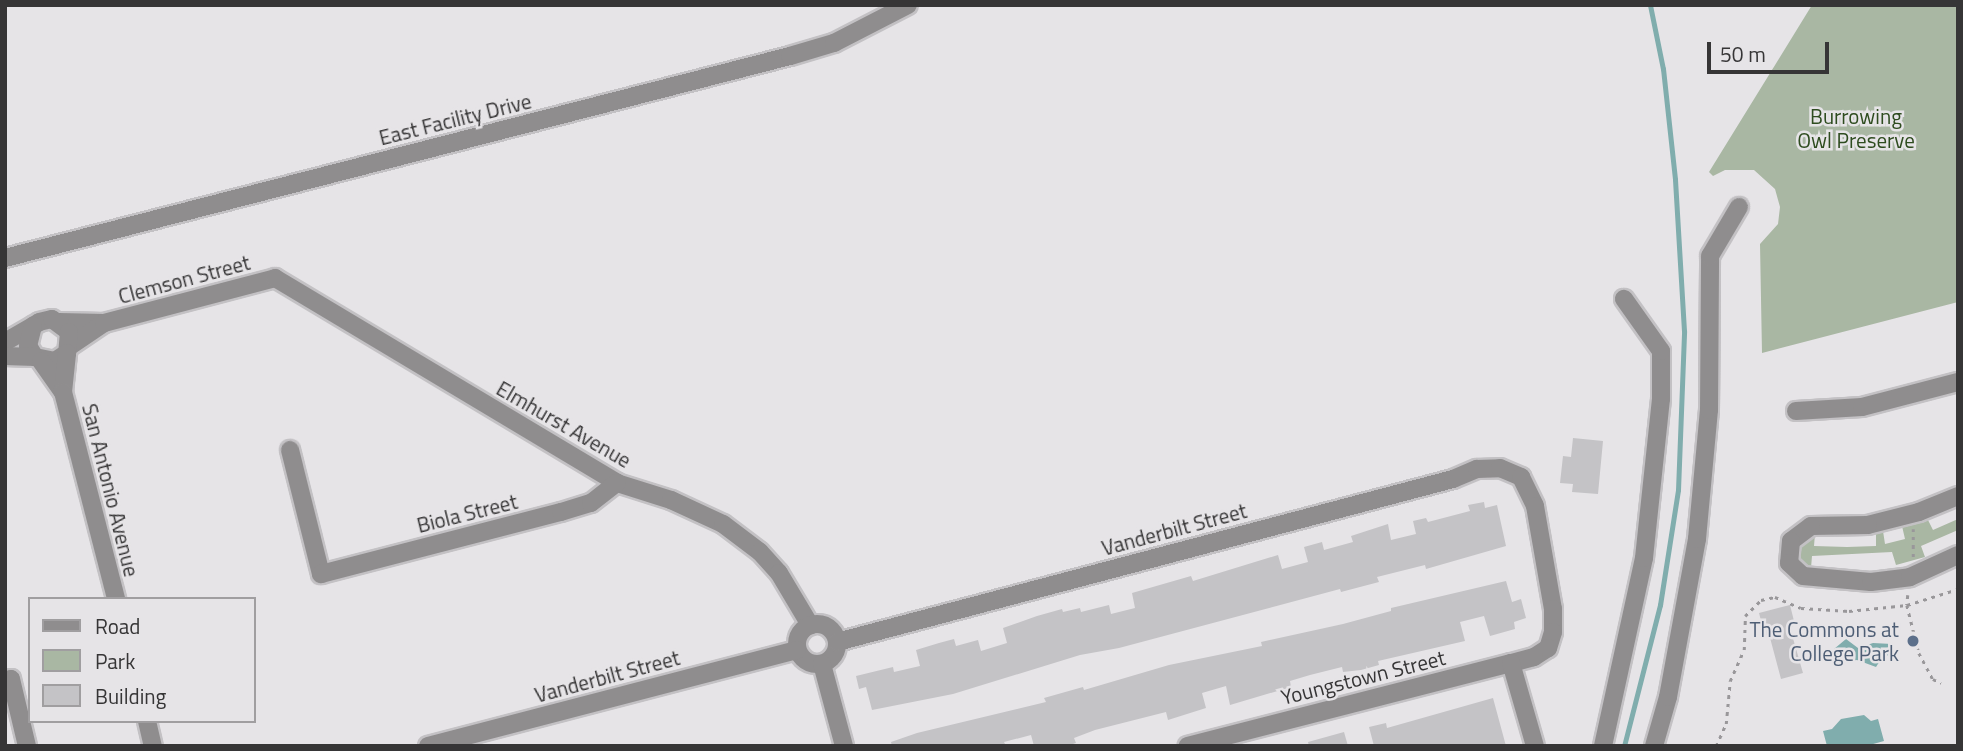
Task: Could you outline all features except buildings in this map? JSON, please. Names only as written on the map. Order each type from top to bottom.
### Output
[{"type":"street","name":"East Facility Drive","points":[[5,258],[790,56],[834,43],[908,5]]},
{"type":"street","points":[[1654,746],[1668,697],[1698,527],[1709,410],[1710,256],[1739,207]]},
{"type":"street","name":"Clemson Street","points":[[59,322],[104,323],[275,278]]},
{"type":"street","name":"Elmhurst Avenue","points":[[275,278],[617,483],[701,512],[744,537],[779,573],[810,625]]},
{"type":"street","points":[[1603,746],[1644,558],[1661,399],[1661,351],[1624,299]]},
{"type":"street","points":[[5,342],[46,320],[59,322],[69,332],[68,350],[55,361],[5,356]]},
{"type":"street","name":"Clemson Street","points":[[68,350],[104,323]]},
{"type":"street","points":[[33,326],[28,346],[38,359]]},
{"type":"street","name":"San Antonio Avenue","points":[[68,350],[63,392],[115,597]]},
{"type":"street","name":"San Antonio Avenue","points":[[38,359],[63,392]]},
{"type":"street","points":[[1796,411],[1862,407],[1958,382]]},
{"type":"street","name":"Biola Street","points":[[290,450],[321,574],[591,503],[617,483]]},
{"type":"street","name":"Vanderbilt Street","points":[[837,642],[1453,480],[1477,469],[1500,468],[1521,477],[1535,506],[1553,609],[1553,632],[1548,648]]},
{"type":"street","points":[[1958,496],[1919,512],[1868,525],[1811,526],[1791,541],[1790,563],[1803,576],[1871,582],[1910,577],[1958,555]]},
{"type":"street","points":[[810,625],[829,628],[837,642],[835,654],[822,664],[808,663],[797,650],[798,636],[810,625]]},
{"type":"street","name":"Youngstown Street","points":[[1187,746],[1534,657],[1548,648]]},
{"type":"street","name":"Vanderbilt Street","points":[[428,746],[797,650]]},
{"type":"street","points":[[1511,663],[1535,746]]},
{"type":"street","points":[[822,664],[844,746]]},
{"type":"street","points":[[8,680],[27,746]]},
{"type":"street","points":[[147,723],[153,746]]},
{"type":"path","points":[[1912,523],[1915,536],[1912,561]]},
{"type":"path","points":[[1716,746],[1726,724],[1730,681],[1744,650],[1743,626],[1751,606],[1761,600],[1775,597],[1810,610],[1849,611],[1907,606],[1958,589]]},
{"type":"path","points":[[1907,606],[1919,653],[1933,679],[1941,683]]},
{"type":"green space","name":"Burrowing Owl Preserve","points":[[1812,5],[1958,5],[1958,302],[1762,353],[1760,244],[1778,224],[1780,207],[1775,189],[1754,170],[1725,170],[1713,176],[1709,172]]},
{"type":"green space","points":[[1927,518],[1933,530],[1958,519],[1958,530],[1921,546],[1925,557],[1896,565],[1892,552],[1812,556],[1811,568],[1799,563],[1796,551],[1804,535],[1815,534],[1814,546],[1876,546],[1876,531],[1883,531],[1885,544],[1905,539],[1902,526]]},
{"type":"water","points":[[1846,639],[1858,648],[1873,643],[1892,644],[1891,655],[1883,656],[1876,667],[1857,660],[1841,662],[1836,658],[1834,649]]},
{"type":"water","points":[[1864,715],[1871,721],[1878,719],[1884,741],[1866,746],[1827,746],[1823,731],[1832,729],[1841,719]]},
{"type":"waterway","points":[[1624,746],[1660,605],[1678,490],[1684,331],[1675,179],[1663,69],[1650,5]]},
{"type":"place","name":"The Commons at College Park","points":[[1913,641]]}]
